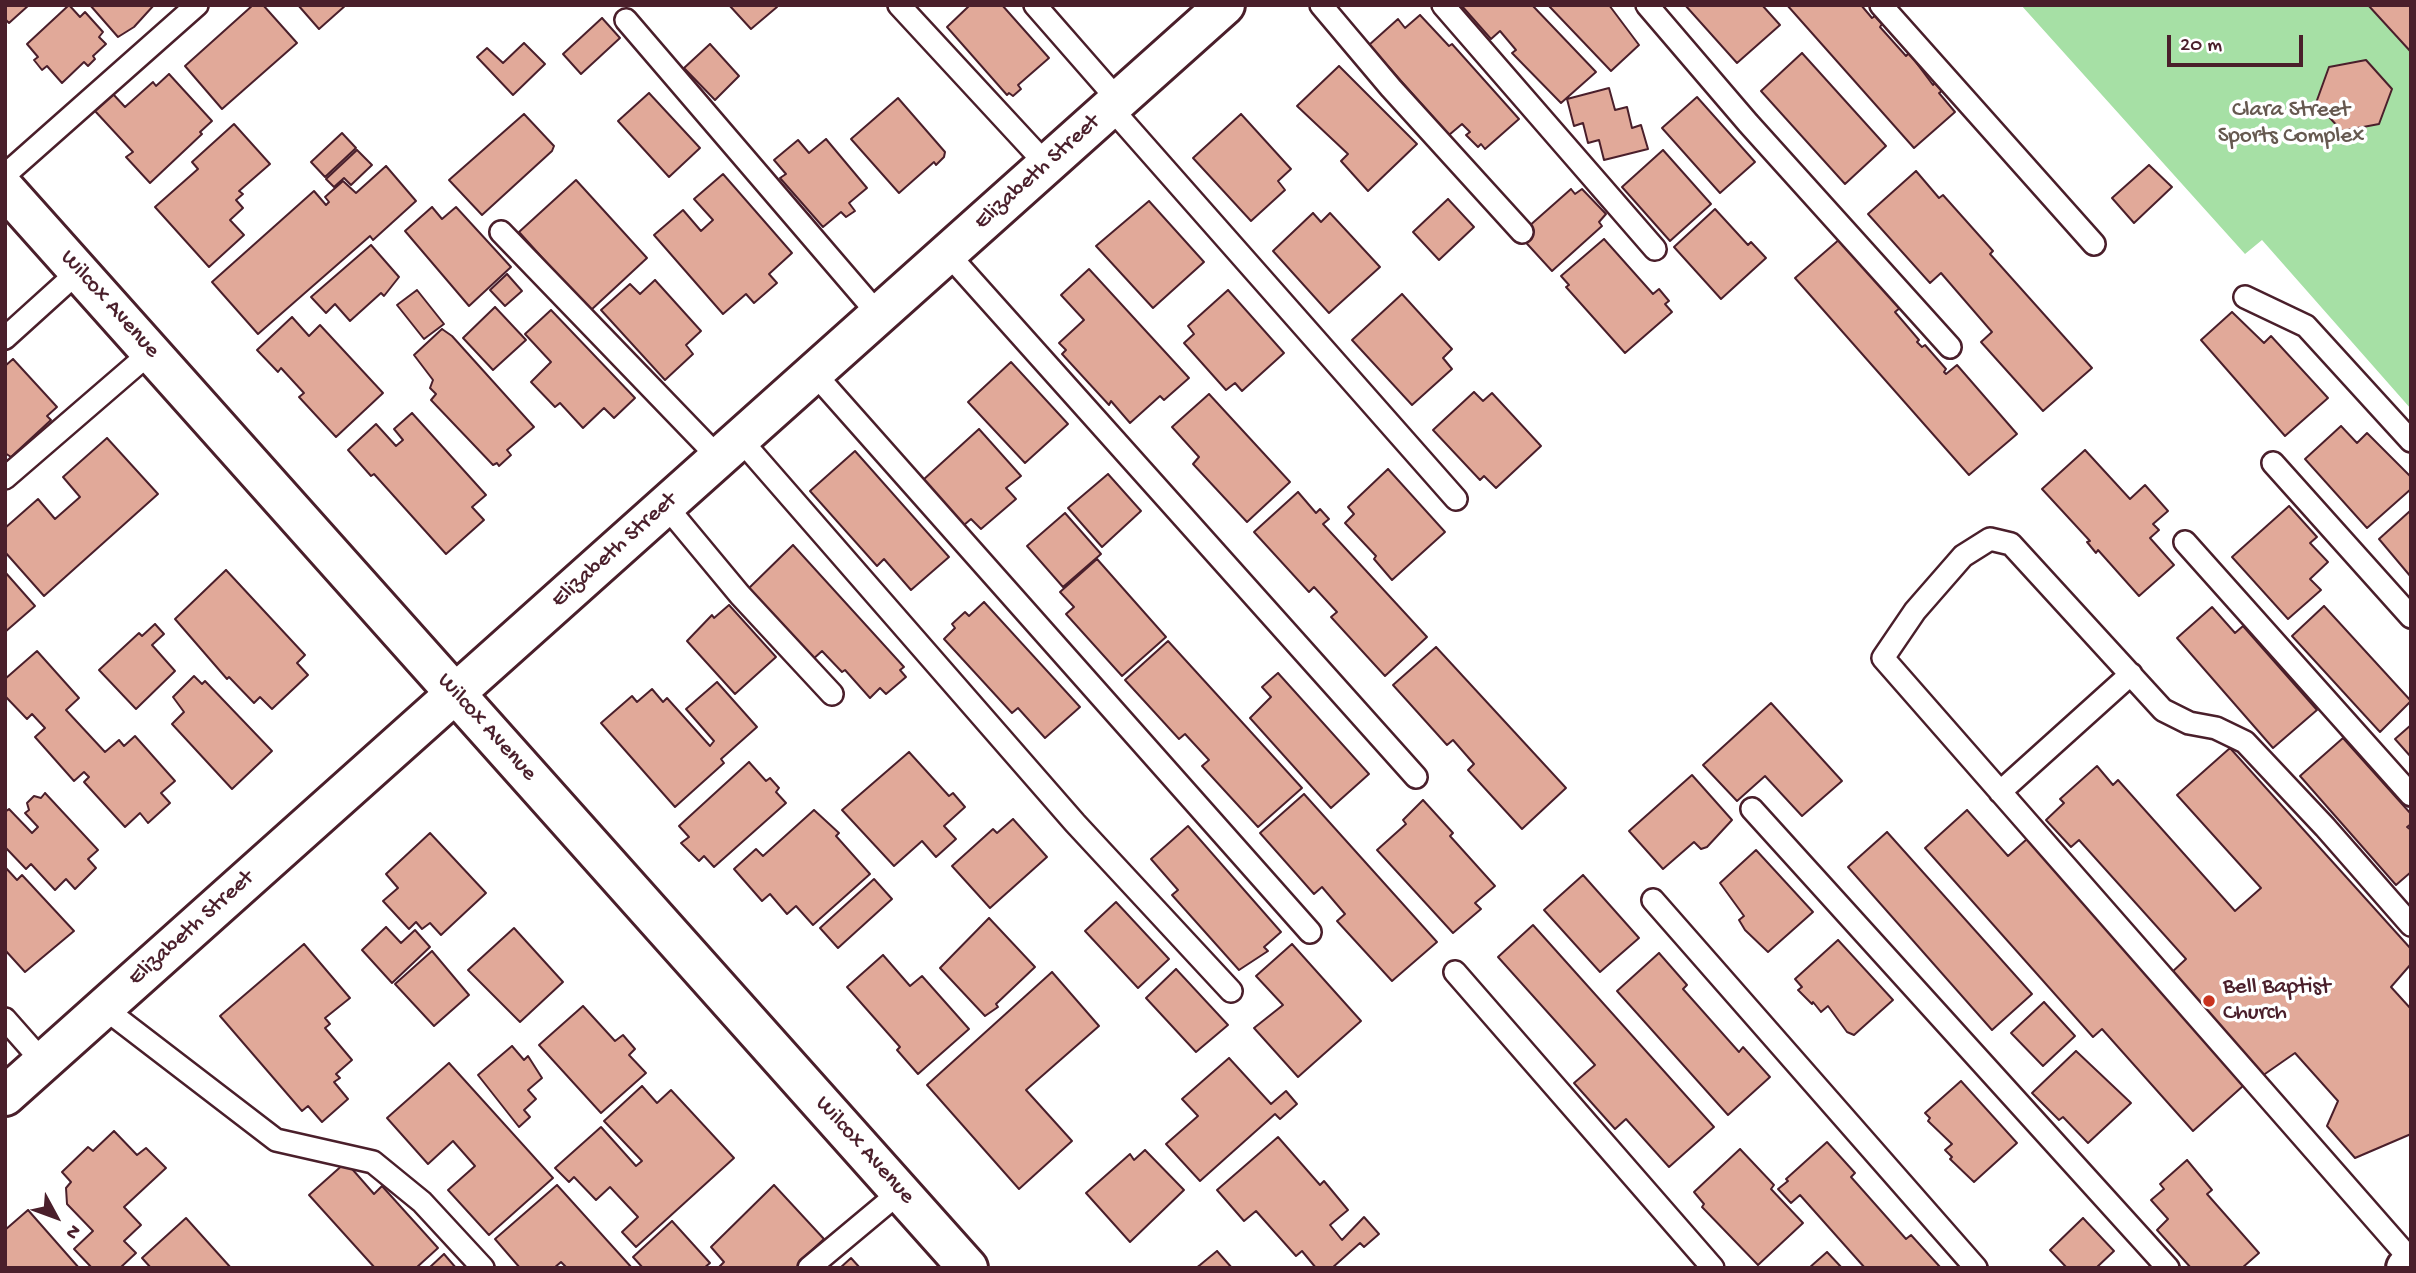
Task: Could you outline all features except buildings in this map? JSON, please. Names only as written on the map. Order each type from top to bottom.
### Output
[{"type":"street","name":"Elizabeth Street","points":[[5,1096],[1225,5]]},
{"type":"street","name":"Wilcox Avenue","points":[[5,188],[968,1268]]},
{"type":"street","points":[[2406,1268],[2411,1261]]},
{"type":"lane","points":[[5,175],[197,5]]},
{"type":"lane","points":[[899,5],[1047,165]]},
{"type":"lane","points":[[1035,5],[1115,104],[1456,499]]},
{"type":"lane","points":[[1321,5],[1391,88],[1522,232]]},
{"type":"lane","points":[[1443,5],[1655,249]]},
{"type":"lane","points":[[1647,5],[1748,123],[1950,347]]},
{"type":"lane","points":[[1881,5],[2094,244]]},
{"type":"lane","points":[[626,20],[878,315]]},
{"type":"lane","points":[[501,232],[729,449],[1231,991]]},
{"type":"lane","points":[[948,254],[1416,777]]},
{"type":"lane","points":[[5,338],[79,271]]},
{"type":"lane","points":[[2245,297],[2306,326],[2411,441]]},
{"type":"lane","points":[[5,478],[151,352]]},
{"type":"lane","points":[[814,373],[1310,932]]},
{"type":"lane","points":[[2273,463],[2411,617]]},
{"type":"lane","points":[[666,506],[740,595],[832,694]]},
{"type":"lane","points":[[2411,925],[2325,827],[2245,743],[2216,728],[2189,723],[2163,710],[2011,544],[1990,539],[1963,556],[1915,611],[1883,658],[2411,1261]]},
{"type":"lane","points":[[2185,542],[2411,795]]},
{"type":"lane","points":[[2000,792],[2131,674]]},
{"type":"lane","points":[[1752,809],[2168,1268]]},
{"type":"lane","points":[[1653,900],[1976,1268]]},
{"type":"lane","points":[[1455,972],[1713,1268]]},
{"type":"lane","points":[[104,1008],[276,1140],[373,1162],[422,1202],[483,1268]]},
{"type":"lane","points":[[5,1019],[43,1062]]},
{"type":"lane","points":[[809,1268],[900,1192]]},
{"type":"green space","name":"Clara Street Sports Complex","points":[[2021,5],[2411,5],[2411,409],[2262,240],[2245,254]]},
{"type":"place","name":"Bell Baptist Church","points":[[2209,1001]]}]
